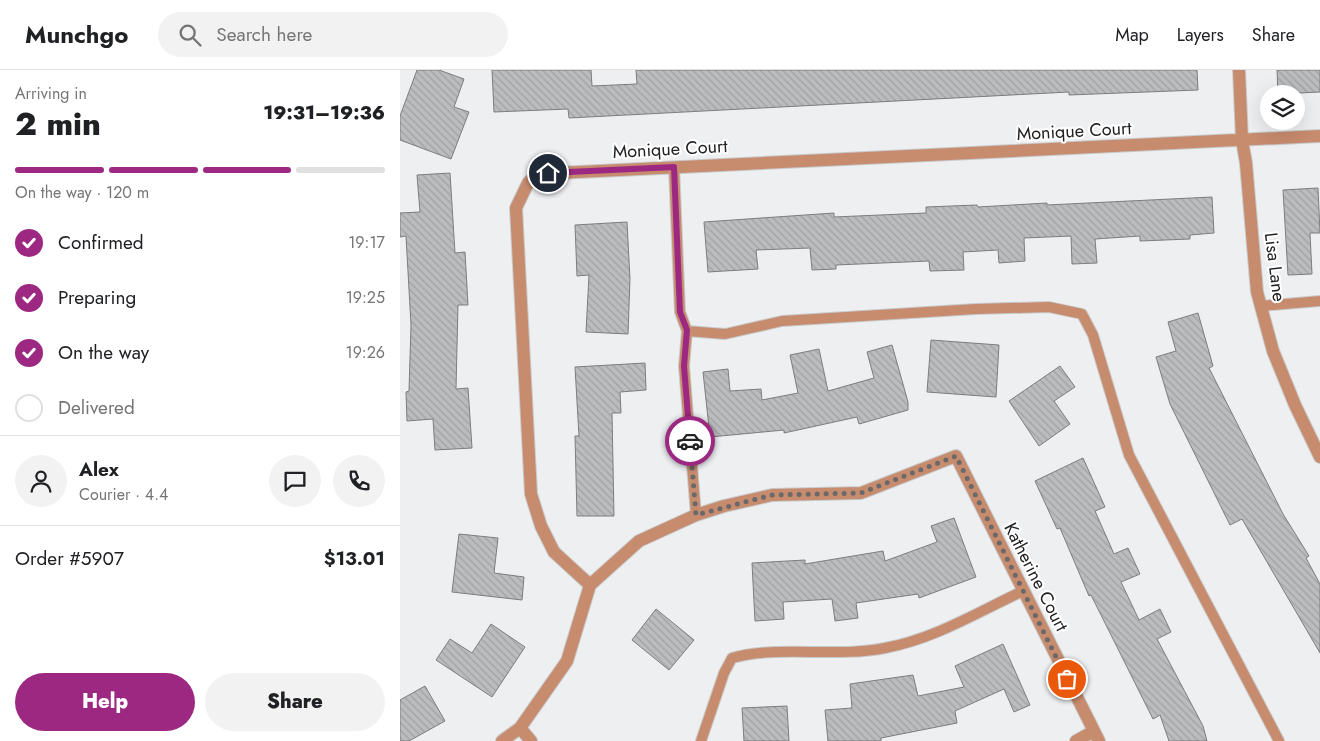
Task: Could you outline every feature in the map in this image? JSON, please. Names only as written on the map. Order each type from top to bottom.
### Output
[{"type":"street","name":"Lisa Lane","points":[[1240,70],[1242,140],[1246,163],[1258,292],[1273,351],[1295,405],[1320,457]]},
{"type":"street","name":"Monique Court","points":[[590,585],[554,552],[542,526],[531,494],[516,208],[528,183],[537,174],[1320,136]]},
{"type":"street","name":"Katherine Court","points":[[696,515],[772,495],[861,493],[956,456],[1097,736]]},
{"type":"street","points":[[502,741],[520,728],[567,661],[590,585],[639,541],[696,515]]},
{"type":"street","points":[[520,728],[531,741]]},
{"type":"street","points":[[1076,741],[1097,736]]},
{"type":"lane","points":[[674,167],[680,312],[687,330],[684,366],[696,515]]},
{"type":"lane","points":[[1261,306],[1320,301]]},
{"type":"lane","points":[[687,330],[725,334],[782,321],[976,309],[1049,307],[1082,314],[1093,335],[1129,455],[1279,741]]},
{"type":"lane","points":[[701,741],[724,673],[732,658],[748,654],[843,653],[885,648],[931,635],[1023,591]]},
{"type":"building","points":[[417,70],[439,70],[464,79],[454,107],[469,112],[451,159],[400,140],[400,116]]},
{"type":"building","points":[[492,70],[591,70],[592,86],[637,84],[636,70],[1197,70],[1198,90],[1069,95],[1069,92],[569,118],[568,109],[494,112]]},
{"type":"building","points":[[1277,70],[1320,70],[1320,92],[1305,93],[1305,85],[1278,85]]},
{"type":"building","points":[[450,173],[455,253],[465,252],[468,305],[458,305],[456,389],[468,388],[472,448],[435,450],[433,419],[407,421],[406,392],[409,391],[411,325],[406,236],[400,237],[400,213],[420,212],[417,175]]},
{"type":"building","points":[[1318,188],[1320,233],[1310,233],[1312,274],[1288,275],[1283,190]]},
{"type":"building","points":[[1212,197],[1214,233],[1190,235],[1190,239],[1140,241],[1140,236],[1095,239],[1097,263],[1072,264],[1071,236],[1024,238],[1025,261],[999,263],[998,250],[963,252],[964,270],[930,271],[929,261],[836,265],[836,269],[812,270],[810,248],[756,250],[758,269],[708,272],[704,222],[834,213],[834,217],[926,213],[926,207],[977,205],[978,207],[1047,203],[1047,205]]},
{"type":"building","points":[[627,222],[630,279],[628,334],[586,332],[589,275],[577,276],[575,225]]},
{"type":"building","points":[[1198,313],[1213,366],[1209,368],[1283,514],[1309,556],[1306,558],[1320,584],[1320,653],[1242,519],[1230,525],[1170,404],[1156,357],[1176,351],[1168,322]]},
{"type":"building","points":[[931,340],[999,345],[996,397],[927,392]]},
{"type":"building","points":[[892,345],[908,402],[908,410],[859,424],[857,417],[784,433],[784,430],[710,437],[703,372],[728,369],[730,391],[761,389],[762,400],[798,393],[790,355],[819,349],[828,391],[874,378],[867,352]]},
{"type":"building","points":[[645,363],[646,390],[620,392],[621,413],[612,413],[614,516],[577,516],[575,436],[579,436],[575,367]]},
{"type":"building","points":[[1060,366],[1075,387],[1054,401],[1070,424],[1039,446],[1009,401]]},
{"type":"building","points":[[1083,458],[1105,507],[1095,511],[1114,554],[1128,548],[1140,574],[1121,582],[1139,620],[1160,609],[1171,632],[1157,639],[1203,726],[1207,741],[1169,741],[1160,715],[1153,719],[1091,595],[1089,596],[1060,528],[1057,529],[1035,481]]},
{"type":"building","points":[[954,518],[976,577],[919,598],[918,594],[856,603],[858,618],[835,621],[832,599],[783,602],[784,619],[755,621],[752,563],[805,560],[805,564],[883,551],[885,561],[937,542],[931,526]]},
{"type":"building","points":[[459,534],[498,538],[494,573],[524,577],[522,600],[452,592]]},
{"type":"building","points":[[656,609],[694,640],[669,670],[632,640]]},
{"type":"building","points":[[491,624],[525,647],[492,697],[436,660],[450,639],[472,653]]},
{"type":"building","points":[[1003,644],[1030,705],[1014,712],[1004,689],[955,711],[957,723],[881,738],[881,741],[828,741],[825,710],[852,708],[850,684],[913,675],[918,696],[964,687],[955,666]]},
{"type":"building","points":[[425,686],[445,721],[409,741],[400,741],[400,700]]},
{"type":"building","points":[[787,706],[789,741],[744,741],[742,708]]},
{"type":"way so far","points":[[690,441],[696,515],[724,506],[772,495],[861,493],[956,456],[1067,679]]},
{"type":"route","points":[[548,173],[674,167],[680,312],[687,330],[684,366],[690,441]]}]
